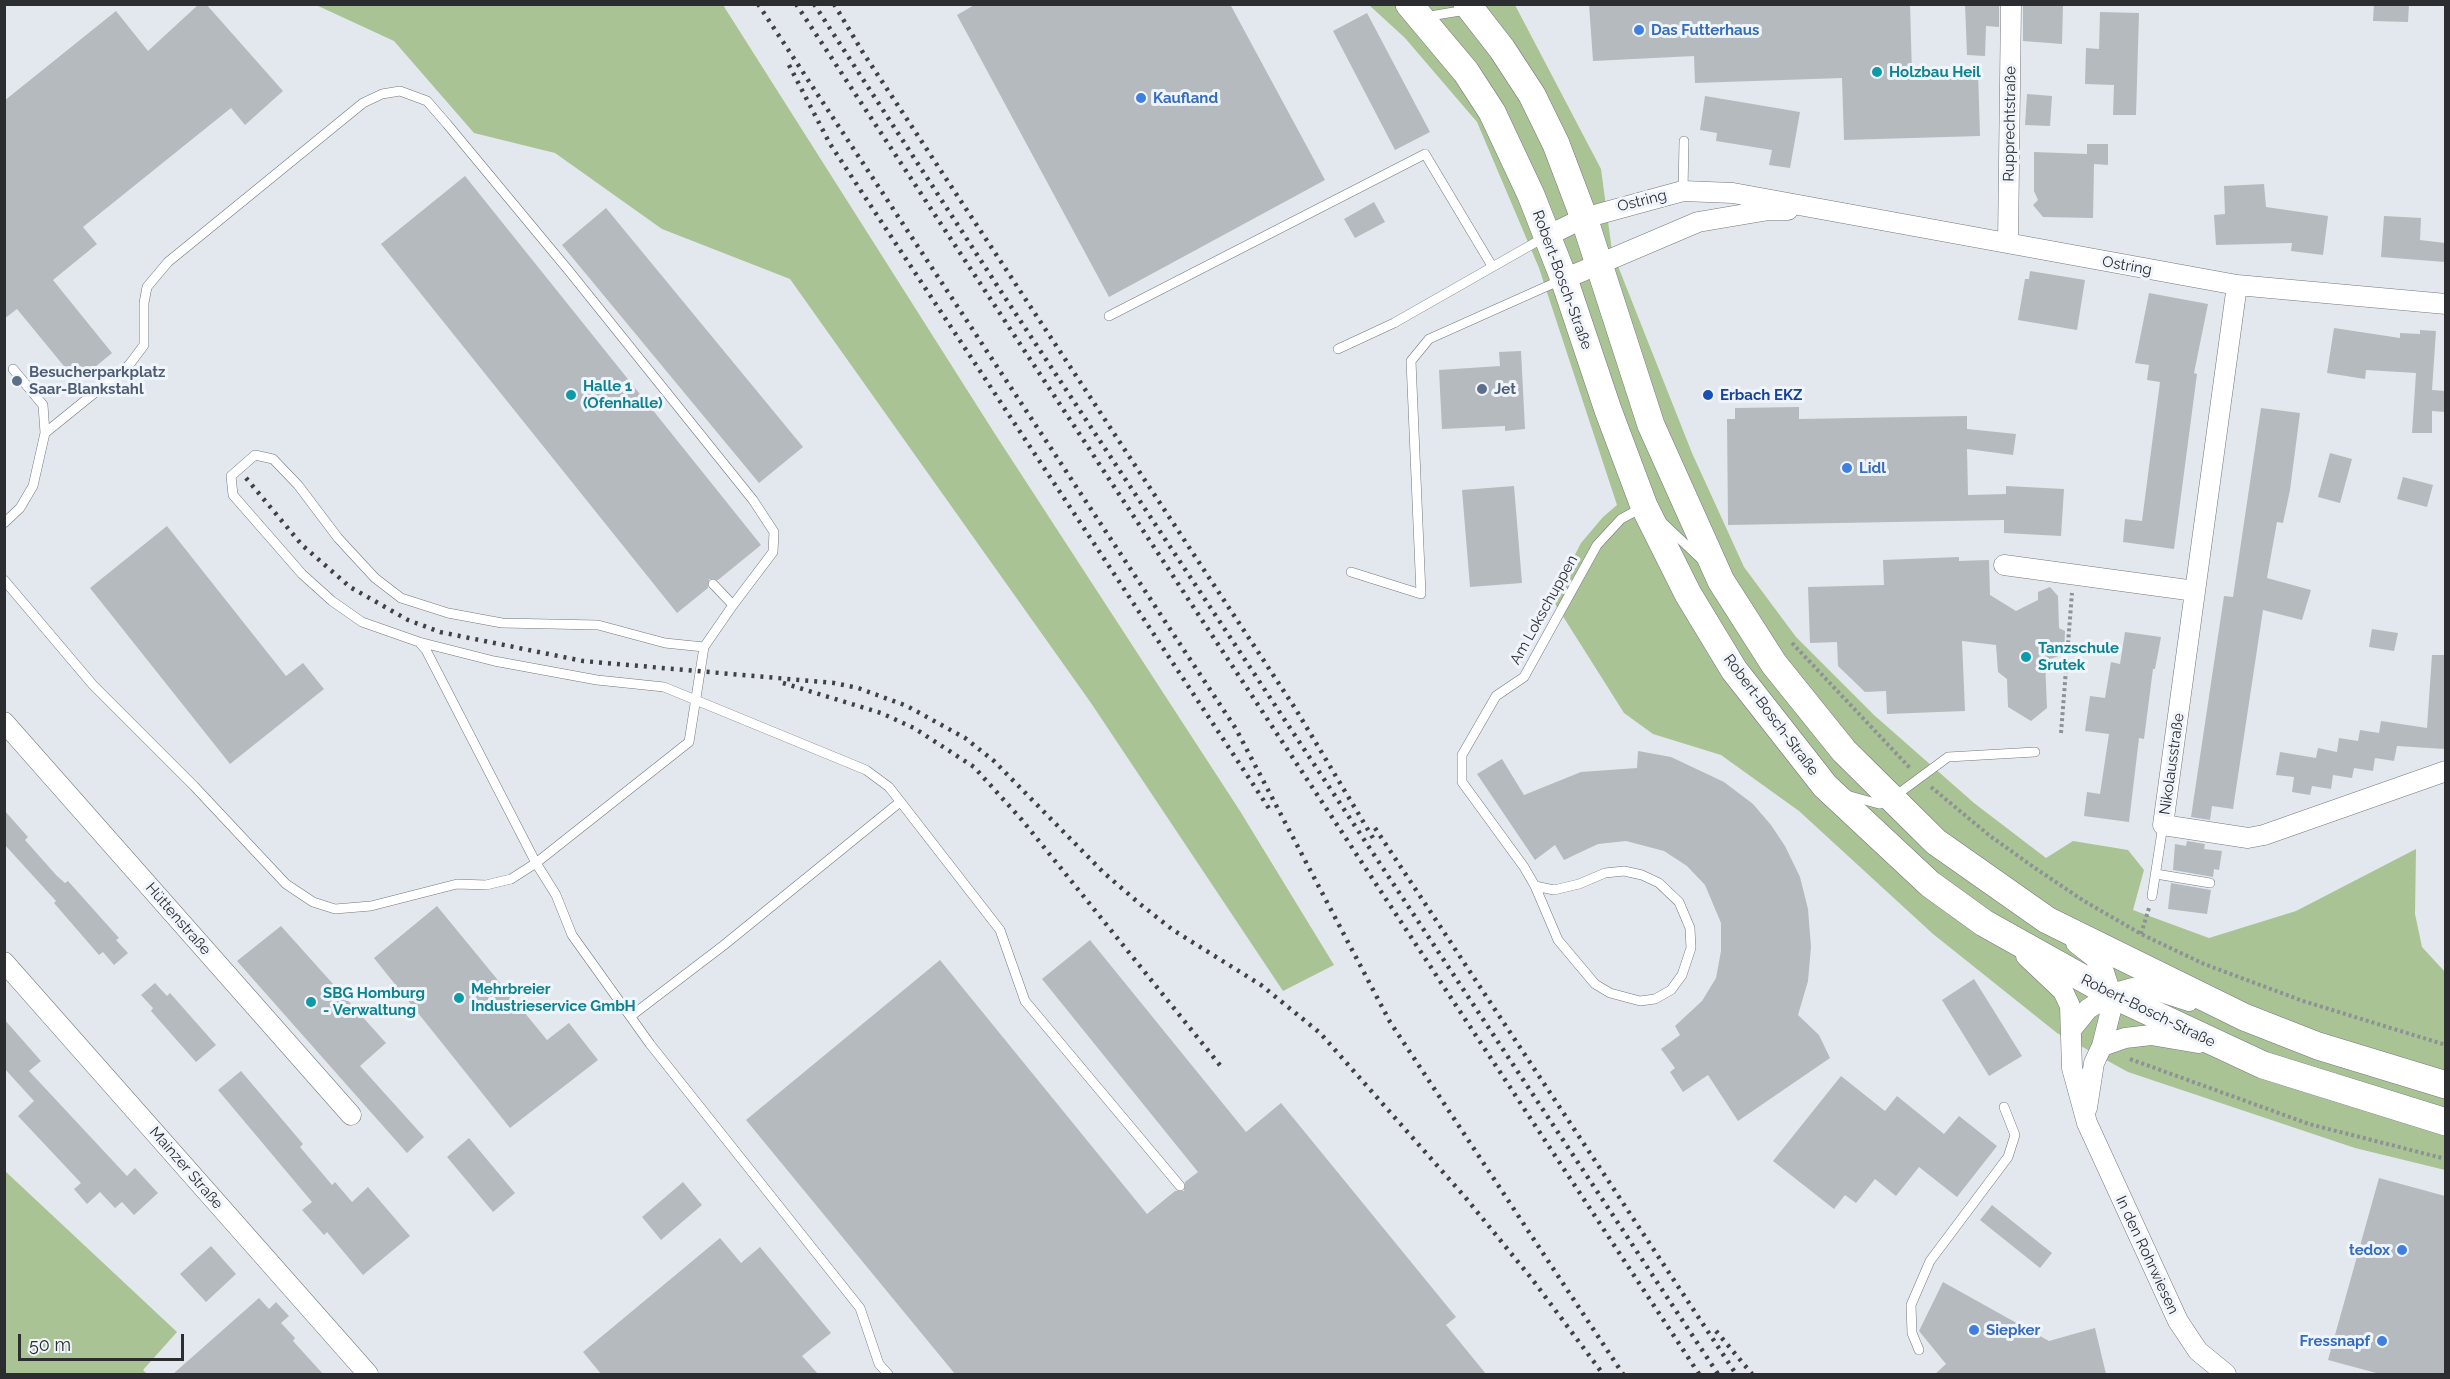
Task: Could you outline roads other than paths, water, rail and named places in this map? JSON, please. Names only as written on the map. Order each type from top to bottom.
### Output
[{"type":"main road","points":[[1472,6],[1532,95],[1560,154],[1584,218],[1651,425],[1722,581],[1774,664],[1844,751],[1936,842],[1982,877],[2047,920],[2244,1017],[2319,1046],[2445,1085]]},
{"type":"main road","name":"Robert-Bosch-Straße","points":[[1415,11],[1466,72],[1492,112],[1531,195],[1564,279],[1608,410],[1644,506],[1688,594],[1734,670],[1825,786],[1930,884],[1984,923],[2111,994],[2244,1057],[2445,1122]]},
{"type":"street","name":"Rupprechtstraße","points":[[2008,243],[2011,4]]},
{"type":"street","name":"Ostring","points":[[1547,236],[1584,218],[1683,191],[1732,193],[1785,200],[1812,210]]},
{"type":"street","name":"Ostring","points":[[1564,279],[1698,222],[1769,210],[1812,210],[2237,285],[2445,304]]},
{"type":"street","name":"Nikolausstraße","points":[[2237,285],[2163,825],[2248,838],[2445,771]]},
{"type":"street","points":[[2004,565],[2195,591]]},
{"type":"street","name":"Hüttenstraße","points":[[4,722],[351,1115]]},
{"type":"street","name":"In den Rohrwiesen","points":[[2047,920],[2094,957],[2104,972],[2111,994],[2112,1010],[2102,1046],[2094,1063],[2088,1089],[2087,1123]]},
{"type":"street","name":"In den Rohrwiesen","points":[[1984,923],[2043,970],[2063,991],[2070,1006],[2072,1068],[2087,1123],[2178,1321],[2198,1351],[2226,1374]]},
{"type":"street","name":"Mainzer Straße","points":[[4,962],[368,1374]]},
{"type":"street","points":[[2071,1030],[2088,1009],[2111,994],[2132,988],[2155,990],[2244,1017]]},
{"type":"street","points":[[2102,1046],[2125,1038],[2151,1035],[2182,1038],[2244,1057]]},
{"type":"lane","points":[[1415,11],[1472,6]]},
{"type":"lane","points":[[4,580],[93,685],[194,786],[286,884],[313,902],[335,909],[371,906],[457,885],[486,885],[511,879],[536,863],[689,742],[704,647],[773,552],[774,532],[753,500],[569,272],[427,101],[400,92],[382,94],[363,103],[168,262],[147,287],[144,303],[144,345],[129,365],[45,433]]},
{"type":"lane","points":[[1683,191],[1684,141]]},
{"type":"lane","points":[[1109,316],[1425,154],[1492,266]]},
{"type":"lane","points":[[1338,349],[1394,322],[1547,236]]},
{"type":"lane","points":[[1351,572],[1420,594],[1411,362],[1428,339],[1564,279]]},
{"type":"lane","points":[[4,523],[20,508],[33,486],[45,433],[43,405],[14,369]]},
{"type":"lane","points":[[704,647],[665,643],[598,625],[502,623],[447,613],[401,598],[375,578],[338,538],[298,485],[273,459],[255,455],[231,476],[233,495],[302,574],[332,601],[362,622],[419,642],[539,671],[664,687],[866,770],[889,787],[1000,930],[1025,1000],[1180,1186]]},
{"type":"lane","points":[[1644,506],[1701,558],[1722,581]]},
{"type":"lane","name":"Am Lokschuppen","points":[[1535,886],[1554,890],[1579,884],[1605,873],[1624,871],[1642,875],[1659,883],[1679,902],[1690,928],[1691,948],[1682,975],[1671,990],[1655,999],[1640,1002],[1595,984],[1558,940],[1535,886],[1462,782],[1462,755],[1496,696],[1524,677],[1540,652],[1597,545],[1621,519],[1644,506]]},
{"type":"lane","points":[[713,584],[733,605]]},
{"type":"lane","points":[[419,642],[426,650],[536,863],[556,895],[572,935],[650,1044],[860,1308],[879,1364],[888,1374]]},
{"type":"lane","points":[[1825,786],[1863,801],[1880,804],[1891,799],[1948,757],[2035,752]]},
{"type":"lane","points":[[631,1016],[724,945],[900,802]]},
{"type":"lane","points":[[2152,896],[2163,825]]},
{"type":"lane","points":[[2156,874],[2210,883]]},
{"type":"lane","points":[[1919,1350],[1912,1333],[1911,1305],[1930,1261],[2008,1156],[2015,1135],[2004,1107]]},
{"type":"railway","points":[[758,4],[1236,729],[1390,1022],[1623,1374]]},
{"type":"railway","points":[[796,4],[1699,1374]]},
{"type":"railway","points":[[814,4],[1002,293],[1718,1374]]},
{"type":"railway","points":[[834,4],[862,51],[1295,708],[1376,843]]},
{"type":"railway","points":[[789,65],[830,144],[1272,813]]},
{"type":"railway","points":[[246,478],[302,545],[350,587],[408,620],[440,632],[583,661],[834,683],[858,688],[907,706],[965,738],[994,761],[1103,872],[1140,904],[1173,930],[1261,985],[1320,1033],[1465,1197],[1532,1279],[1603,1374]]},
{"type":"railway","points":[[783,683],[881,713],[914,728],[974,767],[1022,820],[1223,1069]]},
{"type":"railway","points":[[1375,828],[1736,1374]]},
{"type":"railway","points":[[1716,1331],[1752,1374]]},
{"type":"place","name":"Das Futterhaus","points":[[1639,30]]},
{"type":"place","name":"Holzbau Heil","points":[[1877,72]]},
{"type":"place","name":"Kaufland","points":[[1141,98]]},
{"type":"place","name":"Besucherparkplatz Saar-Blankstahl","points":[[17,381]]},
{"type":"place","name":"Jet","points":[[1482,389]]},
{"type":"place","name":"Halle 1 (Ofenhalle)","points":[[571,395]]},
{"type":"place","name":"Erbach EKZ","points":[[1708,395]]},
{"type":"place","name":"Lidl","points":[[1847,468]]},
{"type":"place","name":"Tanzschule Srutek","points":[[2026,657]]},
{"type":"place","name":"Mehrbreier Industrieservice GmbH","points":[[459,998]]},
{"type":"place","name":"SBG Homburg - Verwaltung","points":[[311,1002]]},
{"type":"place","name":"tedox","points":[[2402,1250]]},
{"type":"place","name":"Siepker","points":[[1974,1330]]},
{"type":"place","name":"Fressnapf","points":[[2382,1341]]}]
